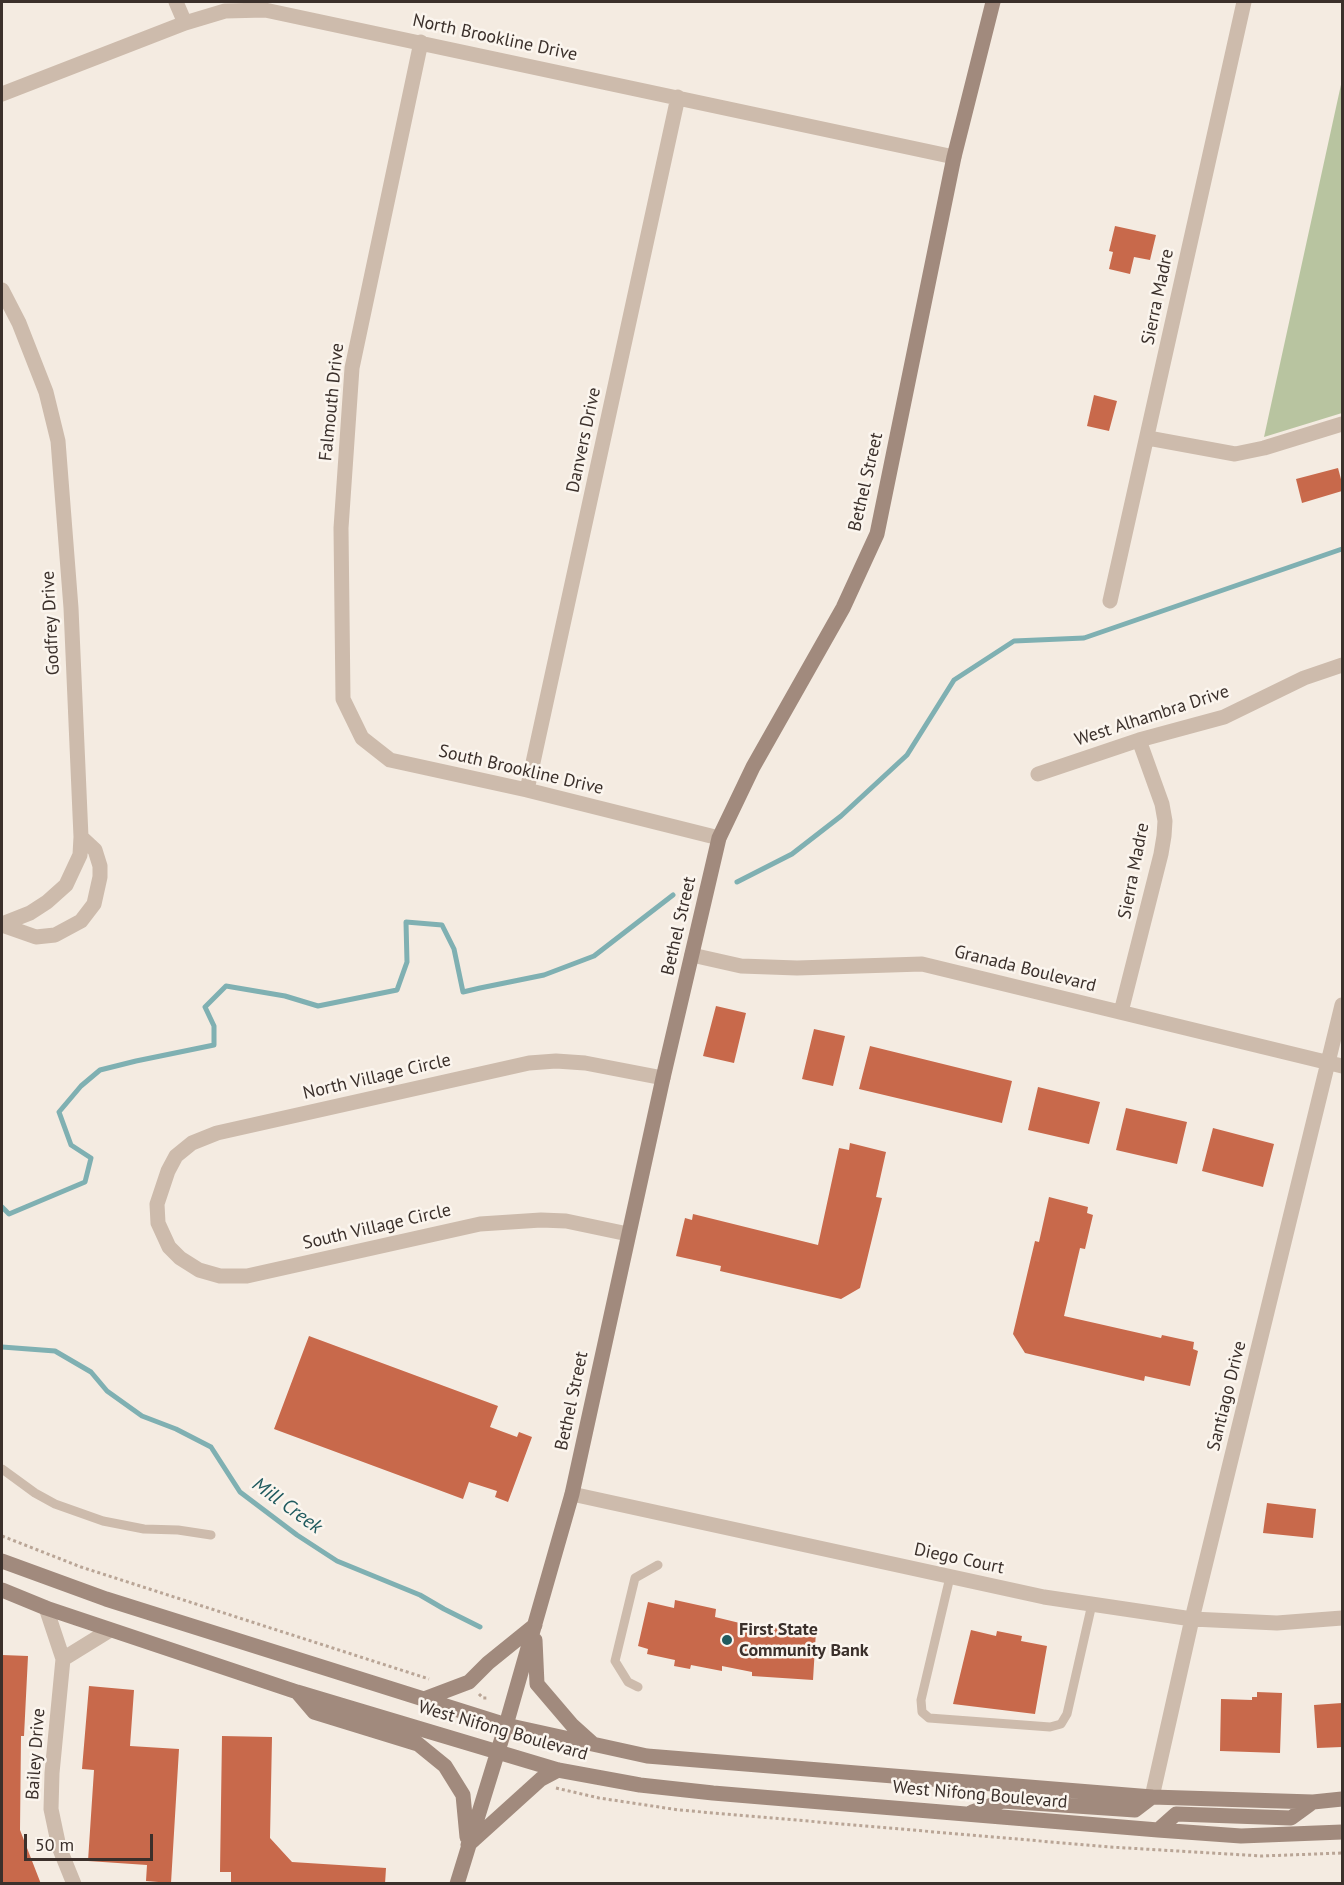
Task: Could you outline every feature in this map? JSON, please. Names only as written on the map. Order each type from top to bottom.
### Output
[{"type":"main road","name":"Bethel Street","points":[[457,1884],[506,1725],[572,1494],[628,1234],[719,838],[753,767],[843,608],[877,534],[954,157],[993,2]]},
{"type":"main road","name":"West Nifong Boulevard","points":[[2,1561],[106,1599],[506,1725],[647,1756],[1152,1797],[1313,1802],[1342,1799]]},
{"type":"main road","name":"West Nifong Boulevard","points":[[2,1590],[46,1608],[297,1692],[558,1770],[640,1785],[1241,1836],[1342,1832]]},
{"type":"main road","points":[[424,1699],[469,1682],[488,1663],[535,1625]]},
{"type":"main road","points":[[535,1625],[537,1684],[572,1725],[594,1745]]},
{"type":"main road","points":[[297,1692],[314,1712],[418,1744],[445,1766],[463,1795],[468,1845]]},
{"type":"main road","points":[[468,1845],[541,1779],[558,1770]]},
{"type":"main road","points":[[966,1814],[1003,1801],[1135,1810],[1152,1797]]},
{"type":"main road","points":[[1158,1830],[1176,1814],[1291,1818],[1313,1802]]},
{"type":"street","points":[[176,2],[185,23]]},
{"type":"street","name":"Sierra Madre","points":[[1110,602],[1244,2]]},
{"type":"street","name":"North Brookline Drive","points":[[2,94],[185,23],[225,11],[265,10],[954,157]]},
{"type":"street","name":"Falmouth Drive","points":[[343,699],[341,528],[352,368],[421,42]]},
{"type":"street","name":"Danvers Drive","points":[[527,790],[678,97]]},
{"type":"street","name":"Godfrey Drive","points":[[2,290],[19,323],[46,393],[58,441],[71,608],[81,837],[80,855],[66,885],[30,913],[2,924]]},
{"type":"street","points":[[1148,438],[1235,454],[1264,448],[1342,424]]},
{"type":"street","name":"West Alhambra Drive","points":[[1038,774],[1139,740],[1224,717],[1304,678],[1342,665]]},
{"type":"street","name":"South Brookline Drive","points":[[343,699],[362,738],[390,760],[527,790],[719,838]]},
{"type":"street","name":"Sierra Madre","points":[[1121,1012],[1161,854],[1165,821],[1162,804],[1139,740]]},
{"type":"street","points":[[2,924],[36,937],[55,935],[81,921],[94,904],[100,877],[100,866],[95,850],[81,837]]},
{"type":"street","name":"Granada Boulevard","points":[[692,955],[741,966],[797,968],[922,964],[1335,1064]]},
{"type":"street","name":"Santiago Drive","points":[[1152,1797],[1192,1619],[1335,1064],[1342,1005]]},
{"type":"street","name":"North Village Circle","points":[[158,1223],[157,1204],[168,1171],[176,1156],[192,1143],[217,1133],[529,1063],[556,1061],[585,1063],[663,1078]]},
{"type":"street","name":"South Village Circle","points":[[158,1223],[169,1246],[180,1258],[199,1270],[220,1276],[247,1276],[480,1224],[541,1220],[566,1221],[628,1234]]},
{"type":"street","name":"Diego Court","points":[[572,1494],[1044,1597],[1192,1619],[1277,1623],[1342,1618]]},
{"type":"street","name":"Bailey Drive","points":[[46,1608],[63,1659],[52,1773],[51,1809],[59,1847],[74,1884]]},
{"type":"street","points":[[63,1659],[110,1630]]},
{"type":"lane","points":[[2,1469],[35,1493],[55,1504],[103,1521],[144,1529],[178,1530],[211,1535]]},
{"type":"lane","points":[[638,1687],[628,1683],[615,1661],[635,1578],[658,1565]]},
{"type":"lane","points":[[950,1577],[921,1700],[922,1712],[929,1718],[1050,1727],[1061,1724],[1067,1714],[1092,1604]]},
{"type":"path","points":[[2,1536],[81,1567],[431,1679]]},
{"type":"green space","points":[[1342,80],[1342,413],[1264,437]]},
{"type":"building","points":[[1115,226],[1156,235],[1150,260],[1134,257],[1130,274],[1109,269],[1113,252],[1109,251]]},
{"type":"building","points":[[1094,395],[1117,401],[1109,431],[1087,426]]},
{"type":"building","points":[[1338,468],[1342,491],[1302,503],[1296,479]]},
{"type":"building","points":[[716,1006],[746,1013],[734,1063],[703,1056]]},
{"type":"building","points":[[814,1029],[845,1036],[833,1086],[802,1079]]},
{"type":"building","points":[[870,1046],[1012,1081],[1002,1123],[859,1089]]},
{"type":"building","points":[[1038,1087],[1100,1102],[1089,1144],[1028,1130]]},
{"type":"building","points":[[1126,1108],[1187,1122],[1177,1164],[1116,1150]]},
{"type":"building","points":[[1213,1128],[1274,1144],[1263,1187],[1202,1171]]},
{"type":"building","points":[[850,1143],[886,1152],[876,1197],[882,1198],[860,1288],[841,1299],[720,1271],[721,1266],[676,1256],[685,1218],[692,1220],[693,1214],[818,1245],[839,1148],[849,1150]]},
{"type":"building","points":[[1049,1197],[1088,1207],[1087,1213],[1093,1215],[1085,1249],[1080,1248],[1064,1316],[1161,1338],[1162,1335],[1194,1342],[1193,1349],[1198,1351],[1190,1386],[1145,1376],[1144,1381],[1025,1353],[1013,1334],[1035,1241],[1039,1242]]},
{"type":"building","points":[[309,1336],[498,1406],[490,1427],[517,1437],[519,1432],[532,1437],[508,1502],[495,1497],[497,1491],[469,1482],[463,1499],[274,1429]]},
{"type":"building","points":[[1267,1503],[1316,1509],[1313,1538],[1263,1533]]},
{"type":"building","name":"First State Community Bank","points":[[675,1600],[716,1609],[715,1617],[752,1626],[816,1631],[813,1680],[752,1676],[752,1672],[722,1666],[722,1671],[691,1665],[690,1669],[674,1666],[675,1660],[647,1654],[648,1649],[638,1646],[648,1602],[674,1608]]},
{"type":"building","points":[[971,1630],[996,1636],[997,1631],[1022,1636],[1021,1641],[1047,1646],[1035,1714],[953,1704]]},
{"type":"building","points":[[2,1655],[28,1656],[24,1736],[21,1736],[20,1830],[41,1884],[2,1884]]},
{"type":"building","points":[[89,1686],[134,1690],[130,1746],[179,1749],[171,1883],[146,1881],[147,1865],[88,1861],[94,1770],[82,1769]]},
{"type":"building","points":[[1257,1692],[1282,1693],[1280,1753],[1220,1751],[1221,1699],[1252,1700],[1252,1697],[1257,1697]]},
{"type":"building","points":[[1342,1703],[1342,1747],[1317,1748],[1314,1705]]},
{"type":"building","points":[[222,1736],[272,1737],[270,1838],[292,1862],[386,1868],[385,1884],[231,1884],[231,1872],[220,1872]]},
{"type":"waterway","points":[[737,882],[792,854],[841,816],[907,755],[954,680],[1014,641],[1084,638],[1342,549]]},
{"type":"waterway","points":[[2,1207],[9,1214],[85,1182],[91,1158],[71,1145],[59,1112],[81,1086],[100,1070],[214,1045],[214,1026],[205,1007],[226,986],[285,996],[318,1006],[397,990],[407,962],[406,922],[442,925],[454,949],[463,992],[544,975],[594,956],[673,895]]},
{"type":"waterway","name":"Mill Creek","points":[[2,1347],[55,1351],[91,1372],[107,1391],[142,1416],[176,1429],[211,1447],[240,1492],[297,1535],[337,1561],[420,1595],[480,1627]]},
{"type":"place","name":"First State Community Bank","points":[[727,1640]]}]
